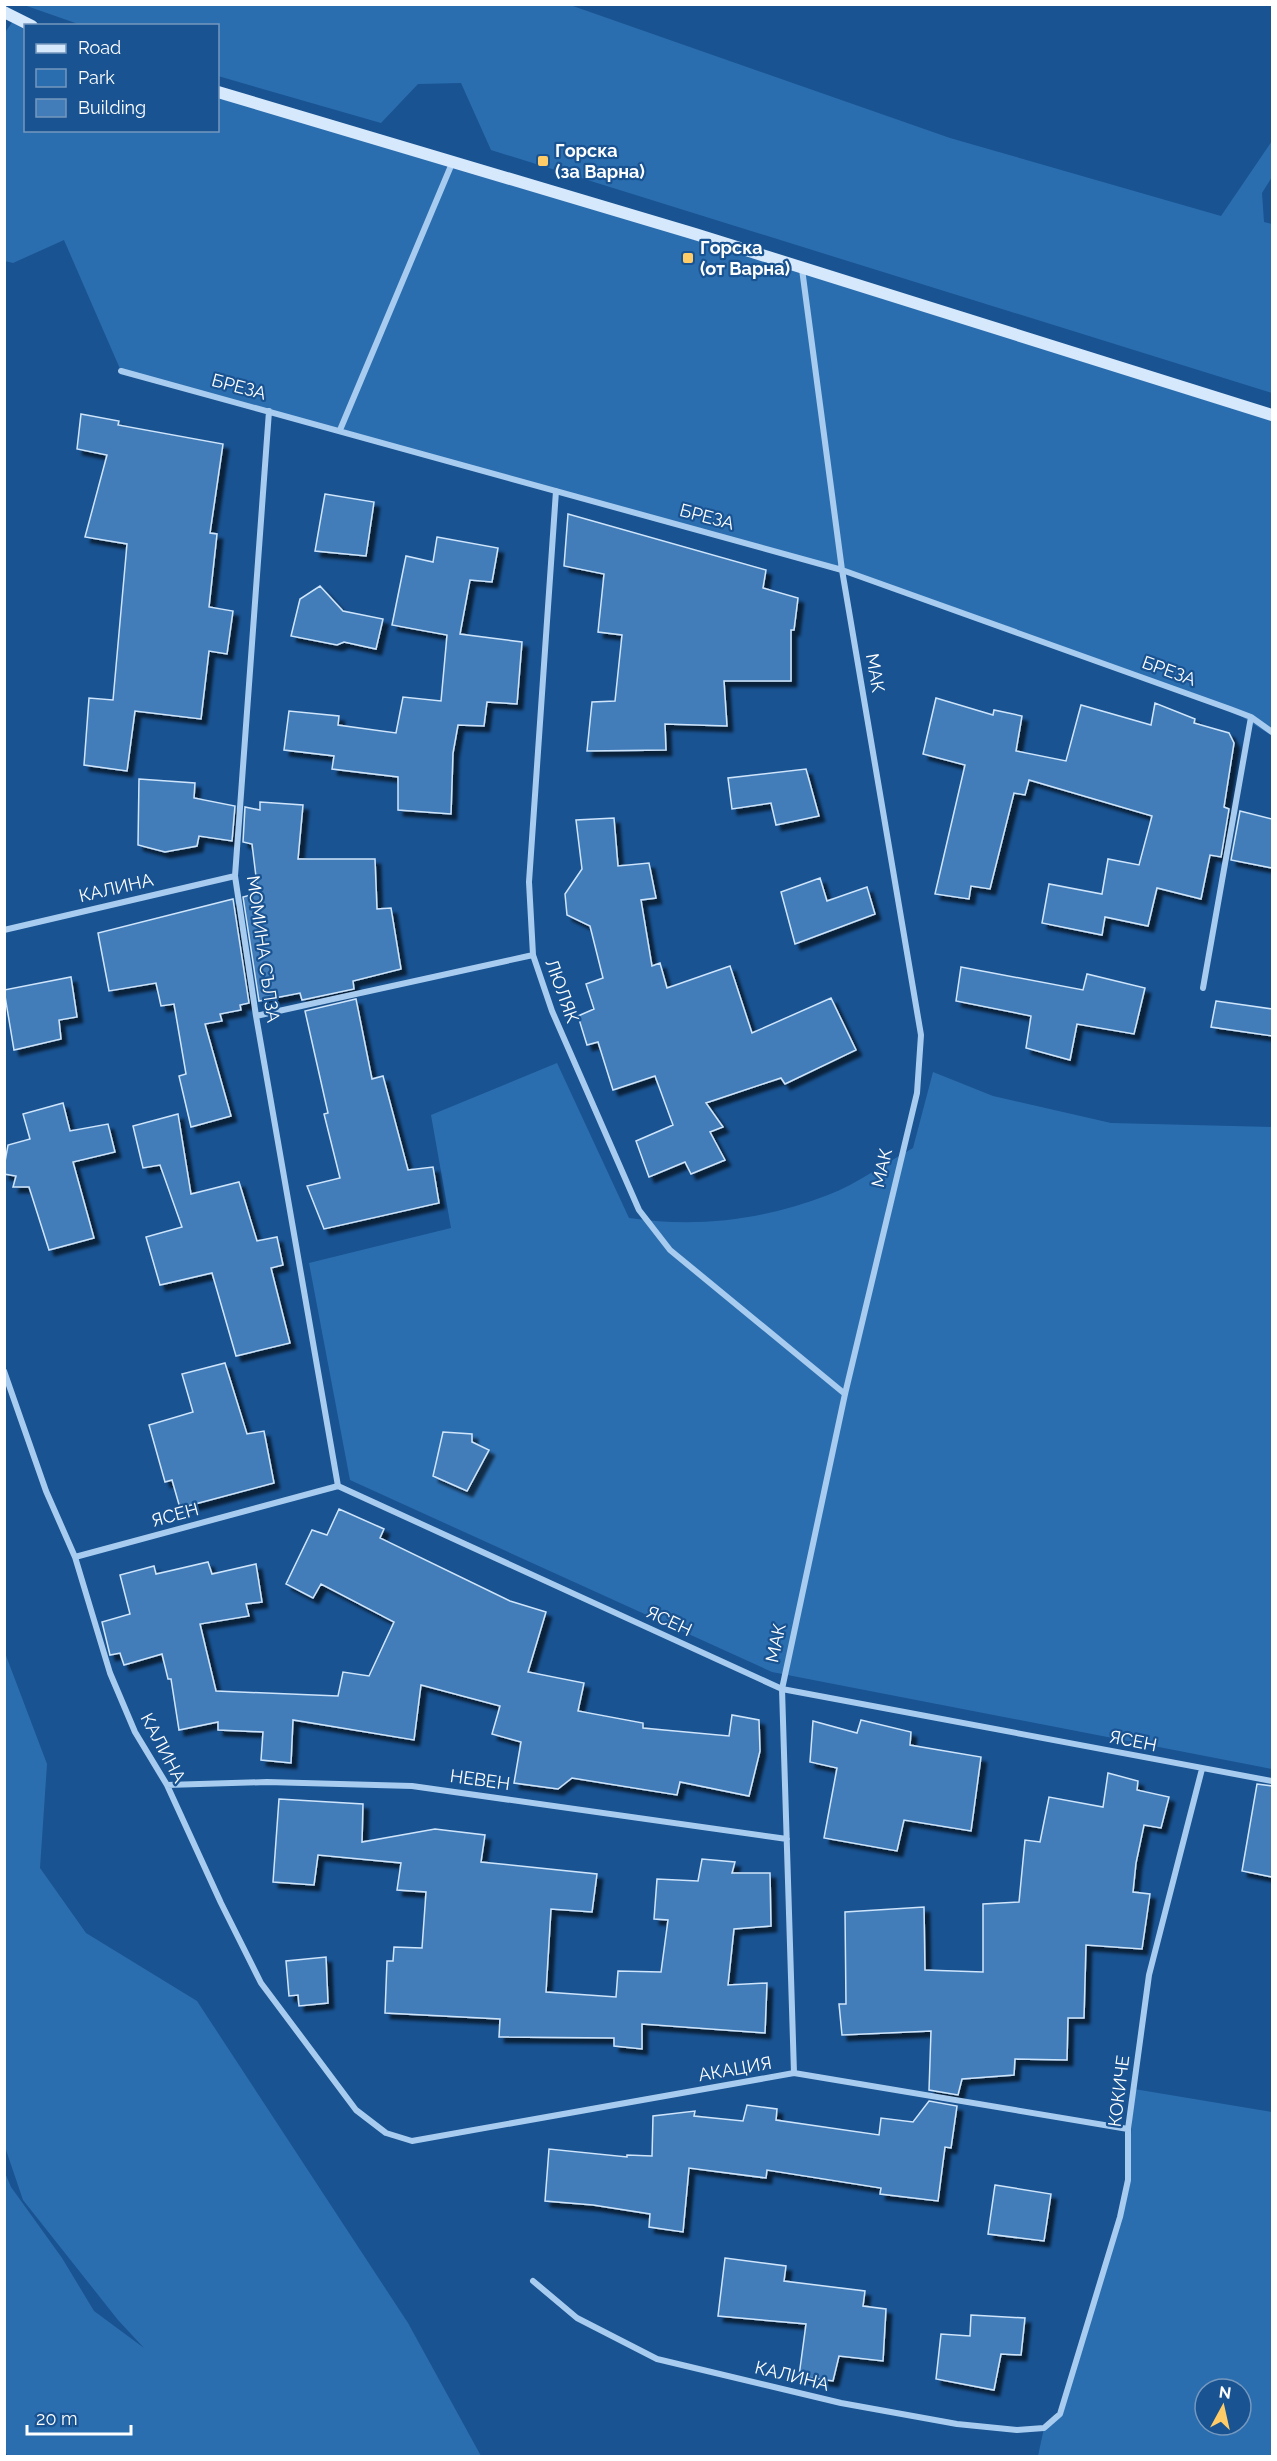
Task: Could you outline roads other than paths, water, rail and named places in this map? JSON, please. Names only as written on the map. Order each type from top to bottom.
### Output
[{"type":"street","points":[[4,12],[28,24]]},
{"type":"street","points":[[219,92],[453,161],[1272,415]]},
{"type":"street","points":[[340,430],[453,161]]},
{"type":"street","name":"МАК","points":[[794,2073],[782,1689],[845,1394],[900,1153],[917,1093],[921,1035],[842,570],[802,269]]},
{"type":"street","name":"БРЕЗА","points":[[121,371],[842,570],[1251,717],[1272,732]]},
{"type":"street","name":"МОМИНА СЪЛЗА","points":[[269,411],[235,876],[256,1016],[338,1486]]},
{"type":"street","name":"ЛЮЛЯК","points":[[556,491],[529,882],[533,955],[552,1011],[639,1210],[670,1250],[845,1394]]},
{"type":"street","points":[[1203,988],[1251,717]]},
{"type":"street","name":"КАЛИНА","points":[[4,930],[235,876]]},
{"type":"street","points":[[256,1016],[533,955]]},
{"type":"street","name":"КАЛИНА","points":[[4,1371],[46,1491],[75,1557],[110,1673],[135,1732],[167,1785],[220,1903],[261,1983],[356,2110]]},
{"type":"street","name":"ЯСЕН","points":[[75,1557],[338,1486],[782,1689],[1272,1781]]},
{"type":"street","name":"КОКИЧЕ","points":[[1060,2414],[1122,2208],[1128,2180],[1128,2129],[1149,1975],[1202,1769]]},
{"type":"street","name":"НЕВЕН","points":[[167,1785],[267,1782],[412,1785],[787,1839]]},
{"type":"street","name":"АКАЦИЯ","points":[[356,2110],[386,2133],[412,2141],[794,2073],[1128,2129]]},
{"type":"street","name":"КАЛИНА","points":[[534,2282],[577,2318],[657,2359],[841,2403],[957,2424],[1017,2430],[1044,2428],[1060,2414]]},
{"type":"place","name":"Горска (за Варна)","points":[[543,161]]},
{"type":"place","name":"Горска (от Варна)","points":[[688,258]]}]
